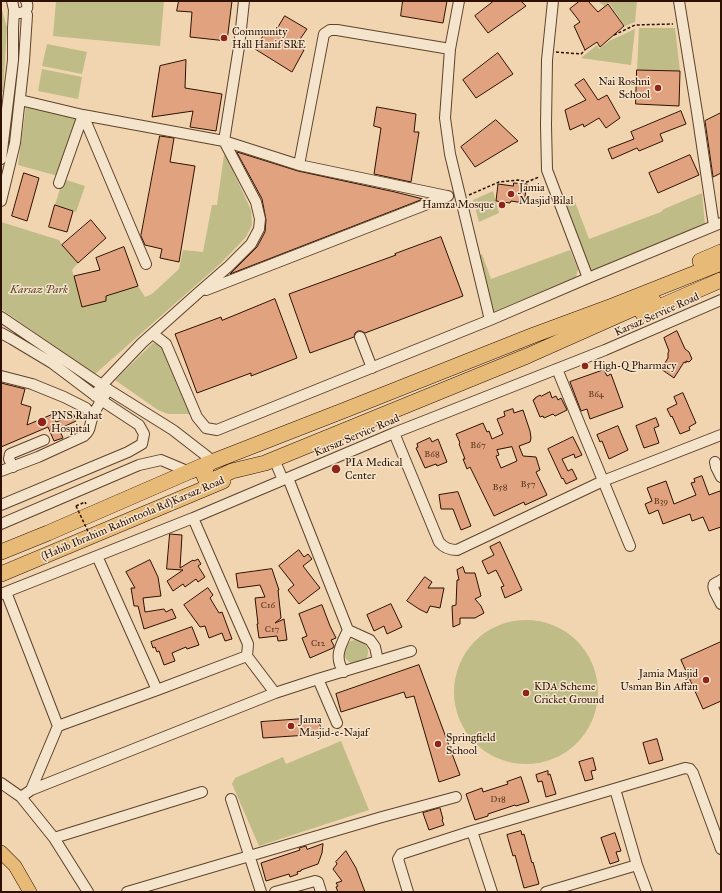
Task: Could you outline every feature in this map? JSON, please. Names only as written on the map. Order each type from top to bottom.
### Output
[{"type":"highway","points":[[534,335],[602,302],[721,252]]},
{"type":"highway","points":[[1,552],[211,462],[721,263]]},
{"type":"highway","points":[[211,462],[203,473],[205,478],[214,479],[232,471],[270,461],[527,356],[667,294],[721,273]]},
{"type":"highway","points":[[527,356],[556,348],[636,317],[721,280]]},
{"type":"highway","name":"(Habib Ibrahim Rahintoola Rd)Karsaz Road","points":[[1,574],[270,461]]},
{"type":"main road","points":[[1,852],[15,866],[30,892]]},
{"type":"street","points":[[1,471],[13,468],[88,433],[98,398],[105,388],[153,334],[229,266],[251,244],[259,229],[260,219],[256,202],[224,141],[239,47],[244,1]]},
{"type":"street","points":[[459,1],[450,50],[445,118],[450,154],[460,199],[490,320]]},
{"type":"street","points":[[553,1],[548,50],[546,125],[547,170],[588,278]]},
{"type":"street","points":[[153,334],[166,344],[197,417],[206,428],[217,430],[490,320],[718,225],[679,1]]},
{"type":"street","points":[[13,3],[15,10],[19,13],[26,6]]},
{"type":"street","points":[[1,159],[5,97],[13,60],[13,3]]},
{"type":"street","points":[[1,201],[15,143],[27,15],[26,6]]},
{"type":"street","points":[[299,165],[324,34],[330,30],[337,30],[450,50]]},
{"type":"street","points":[[20,100],[83,115],[224,141],[299,165],[460,199]]},
{"type":"street","points":[[59,184],[83,115]]},
{"type":"street","points":[[83,115],[146,264]]},
{"type":"street","points":[[198,293],[448,196]]},
{"type":"street","name":"Karsaz Service Road","points":[[4,593],[193,518],[394,434],[605,350],[721,300]]},
{"type":"street","points":[[1,317],[105,388],[173,430],[211,462]]},
{"type":"street","points":[[12,339],[18,328]]},
{"type":"street","points":[[1,333],[52,363],[98,398],[139,425],[144,434],[142,444],[128,452],[1,505]]},
{"type":"street","points":[[360,337],[372,368]]},
{"type":"street","points":[[557,369],[630,546]]},
{"type":"street","points":[[1,376],[32,384],[64,397],[86,408],[92,418]]},
{"type":"street","points":[[394,434],[439,542],[443,547],[450,550],[457,550],[466,547],[603,481],[721,435]]},
{"type":"street","points":[[13,468],[9,459],[10,454],[44,440]]},
{"type":"street","points":[[1,524],[139,465],[161,460],[205,478]]},
{"type":"street","points":[[270,461],[286,479],[348,630],[370,640],[375,647],[378,661]]},
{"type":"street","points":[[715,462],[721,477]]},
{"type":"street","points":[[1,499],[8,496],[19,498]]},
{"type":"street","points":[[193,518],[248,644],[247,656],[275,693]]},
{"type":"street","points":[[97,556],[157,690]]},
{"type":"street","points":[[721,580],[713,586],[721,604]]},
{"type":"street","points":[[4,593],[58,726],[31,790]]},
{"type":"street","points":[[344,672],[340,667],[338,658],[339,650],[348,630]]},
{"type":"street","points":[[21,797],[31,790],[275,693],[411,651]]},
{"type":"street","points":[[58,726],[247,656]]},
{"type":"street","points":[[318,679],[337,723]]},
{"type":"street","points":[[408,892],[398,859],[401,854],[472,831],[685,768],[690,769],[693,773],[721,849]]},
{"type":"street","points":[[1,783],[21,797],[54,838],[88,892]]},
{"type":"street","points":[[614,789],[637,865],[647,892]]},
{"type":"street","points":[[54,838],[202,792]]},
{"type":"street","points":[[127,892],[382,817],[456,797]]},
{"type":"street","points":[[231,799],[261,892]]},
{"type":"street","points":[[472,831],[492,892]]},
{"type":"street","points":[[546,892],[637,865]]},
{"type":"street","points":[[275,892],[315,881],[318,882],[321,892]]},
{"type":"path","points":[[614,35],[635,25],[683,24]]},
{"type":"path","points":[[548,50],[581,54],[585,50]]},
{"type":"path","points":[[460,199],[499,182],[518,180],[527,182],[548,174]]},
{"type":"path","points":[[85,502],[76,506],[93,542]]},
{"type":"green space","points":[[56,1],[164,1],[160,46],[53,36]]},
{"type":"green space","points":[[599,1],[637,1],[635,22],[625,26],[609,3],[604,6]]},
{"type":"green space","points":[[1,6],[7,28],[3,92],[1,92]]},
{"type":"green space","points":[[639,28],[675,28],[680,71],[637,70]]},
{"type":"green space","points":[[635,29],[631,65],[581,58],[597,45],[599,49],[609,41]]},
{"type":"green space","points":[[47,44],[87,52],[82,74],[42,66]]},
{"type":"green space","points":[[42,69],[82,77],[78,99],[38,91]]},
{"type":"green space","points":[[26,106],[77,118],[58,176],[18,165]]},
{"type":"green space","name":"Karsaz Park","points":[[223,149],[251,210],[252,225],[246,237],[220,264],[95,374],[1,309],[1,222],[59,240],[78,263],[72,270],[83,307],[106,296],[138,286],[145,297],[152,294],[179,269],[183,250],[203,252],[212,205],[217,205],[224,155]]},
{"type":"green space","points":[[63,179],[85,186],[76,212],[55,205]]},
{"type":"green space","points":[[493,191],[499,213],[479,222],[473,200]]},
{"type":"green space","points":[[702,193],[705,224],[591,272],[564,206],[575,202],[589,239],[661,212],[664,209]]},
{"type":"green space","points":[[570,250],[578,269],[576,277],[493,312],[478,256],[482,254],[491,279]]},
{"type":"green space","points":[[153,343],[163,346],[190,414],[168,414],[158,410],[115,380]]},
{"type":"green space","name":"KDA Scheme Cricket Ground","points":[[519,620],[533,620],[560,628],[572,636],[582,646],[593,664],[597,678],[597,706],[593,720],[582,738],[572,748],[554,759],[533,764],[519,764],[492,756],[480,748],[470,738],[459,720],[454,699],[454,685],[462,658],[470,646],[480,636],[498,625]]},
{"type":"green space","points":[[356,640],[365,643],[368,652],[365,661],[356,664],[347,661],[344,652],[347,643]]},
{"type":"green space","points":[[341,741],[369,810],[259,846],[232,784],[235,778],[283,757],[286,764]]},
{"type":"building","points":[[179,1],[232,1],[227,41],[190,37],[192,12],[177,11]]},
{"type":"building","points":[[403,1],[447,1],[443,23],[401,16]]},
{"type":"building","points":[[494,1],[521,1],[526,6],[488,33],[475,16]]},
{"type":"building","points":[[580,1],[588,1],[598,12],[608,4],[624,26],[600,47],[597,42],[585,50],[574,26],[580,22],[570,9]]},
{"type":"building","points":[[285,16],[307,29],[296,45],[304,50],[292,72],[255,49],[267,29],[274,33]]},
{"type":"building","points":[[498,53],[513,74],[476,98],[463,80]]},
{"type":"building","points":[[186,60],[185,88],[222,94],[216,131],[190,127],[193,111],[152,117],[160,66]]},
{"type":"building","name":"Nai Roshni School","points":[[637,70],[680,71],[679,106],[636,104]]},
{"type":"building","points":[[584,79],[598,100],[607,95],[620,118],[606,128],[599,118],[584,127],[583,124],[570,130],[565,110],[586,100],[575,85]]},
{"type":"building","points":[[377,107],[416,114],[414,132],[419,132],[411,182],[374,174],[381,128],[374,126]]},
{"type":"building","points":[[681,111],[686,124],[660,134],[663,141],[639,151],[637,148],[612,159],[608,149],[634,139],[631,132]]},
{"type":"building","points":[[721,113],[721,173],[713,177],[705,121]]},
{"type":"building","points":[[496,120],[518,141],[475,167],[461,147]]},
{"type":"building","points":[[160,136],[174,138],[170,162],[195,166],[179,262],[160,258],[162,249],[145,245],[141,236]]},
{"type":"building","points":[[237,152],[298,171],[423,199],[230,274],[257,247],[265,232],[266,220],[262,199]]},
{"type":"building","points":[[690,155],[699,175],[658,193],[649,173]]},
{"type":"building","points":[[24,173],[39,178],[27,221],[12,216]]},
{"type":"building","name":"Jamia Masjid Bilal","points":[[514,183],[527,184],[524,203],[496,201],[498,184],[513,186]]},
{"type":"building","points":[[55,205],[73,211],[67,232],[49,227]]},
{"type":"building","points":[[91,220],[106,238],[78,263],[62,245]]},
{"type":"building","points":[[441,237],[463,296],[365,333],[358,331],[355,333],[354,337],[310,353],[289,294]]},
{"type":"building","points":[[124,247],[138,286],[106,296],[106,301],[82,307],[74,276],[100,270],[96,258]]},
{"type":"building","points":[[275,299],[297,358],[251,376],[251,373],[197,393],[175,334],[221,317],[222,320]]},
{"type":"building","points":[[677,331],[685,349],[689,352],[692,359],[689,362],[684,362],[674,378],[661,369],[668,358],[669,351],[664,338]]},
{"type":"building","points":[[604,370],[607,376],[611,374],[623,407],[590,419],[587,409],[581,411],[570,382]]},
{"type":"building","points":[[1,383],[25,389],[21,404],[31,407],[27,425],[53,414],[56,422],[74,415],[76,421],[59,429],[63,438],[54,441],[48,427],[1,447]]},
{"type":"building","points":[[550,392],[552,398],[556,396],[558,400],[561,398],[567,410],[555,416],[553,414],[544,418],[543,416],[540,417],[533,400],[540,395],[541,396]]},
{"type":"building","points":[[683,393],[696,423],[689,427],[690,430],[680,434],[672,416],[671,417],[667,409],[677,404],[674,397]]},
{"type":"building","points":[[513,409],[514,413],[523,410],[531,438],[530,442],[519,446],[523,456],[536,457],[540,470],[536,472],[547,495],[525,505],[524,502],[494,516],[470,467],[467,469],[456,434],[483,423],[487,432],[489,431],[492,439],[503,434],[497,419],[505,416],[504,412]],"holes":[[[512,447],[517,461],[501,468],[496,456],[499,455],[497,450]]]},
{"type":"building","points":[[656,418],[659,426],[654,428],[659,443],[644,448],[636,426]]},
{"type":"building","points":[[618,426],[628,450],[609,459],[602,441],[600,442],[597,435]]},
{"type":"building","points":[[573,437],[582,455],[575,458],[574,454],[562,459],[568,471],[572,469],[577,479],[566,484],[563,478],[562,479],[548,449]]},
{"type":"building","points":[[430,438],[432,442],[438,439],[447,462],[437,466],[436,464],[425,468],[416,448],[418,447],[417,444]]},
{"type":"building","points":[[702,476],[709,495],[720,491],[721,527],[709,531],[703,517],[692,521],[690,514],[663,524],[658,510],[649,514],[645,504],[652,501],[647,488],[666,481],[674,504],[696,495],[691,483],[695,482],[694,479]]},
{"type":"building","points":[[458,492],[471,526],[461,530],[453,509],[441,509],[439,495]]},
{"type":"building","points":[[170,534],[182,535],[180,568],[193,560],[198,559],[201,564],[198,566],[205,577],[198,582],[196,579],[185,587],[183,584],[173,591],[167,581],[183,570],[167,569]]},
{"type":"building","points":[[500,542],[522,590],[505,598],[501,587],[504,586],[496,570],[488,574],[482,561],[494,555],[490,547]]},
{"type":"building","points":[[299,550],[304,557],[308,554],[312,559],[303,566],[320,588],[299,604],[288,590],[294,585],[279,566]]},
{"type":"building","points":[[150,560],[158,577],[161,596],[143,598],[145,612],[164,609],[166,612],[172,609],[176,618],[144,629],[138,606],[134,606],[131,588],[135,588],[126,572]]},
{"type":"building","points":[[463,567],[465,573],[475,573],[481,596],[475,599],[481,606],[484,613],[475,618],[460,618],[460,624],[453,627],[452,606],[456,605],[457,580],[459,580],[457,570]]},
{"type":"building","points":[[272,569],[279,590],[281,618],[275,623],[284,619],[287,640],[278,641],[277,636],[259,638],[255,598],[265,597],[260,585],[238,588],[236,574]]},
{"type":"building","points":[[425,577],[432,582],[428,588],[444,588],[440,608],[430,606],[427,613],[407,601]]},
{"type":"building","points":[[208,588],[213,595],[210,598],[219,613],[222,612],[232,639],[225,641],[222,633],[209,638],[205,626],[200,627],[184,605]]},
{"type":"building","points":[[391,604],[402,627],[387,634],[384,626],[374,631],[367,615]]},
{"type":"building","points":[[322,605],[336,638],[331,640],[334,646],[333,648],[310,658],[302,638],[307,636],[299,614]]},
{"type":"building","points":[[192,627],[199,645],[187,649],[186,647],[172,653],[175,661],[164,665],[159,651],[157,652],[155,647],[153,648],[151,642]]},
{"type":"building","name":"Jamia Masjid Usman Bin Affan","points":[[721,642],[721,701],[703,709],[681,660]]},
{"type":"building","name":"Springfield School","points":[[419,665],[460,775],[439,782],[414,696],[406,698],[404,692],[341,712],[336,694]]},
{"type":"building","name":"Jama Masjid-e-Najaf","points":[[317,718],[323,734],[263,738],[261,722]]},
{"type":"building","points":[[657,739],[663,760],[649,764],[643,743]]},
{"type":"building","points":[[593,758],[596,770],[591,771],[593,779],[585,781],[579,762]]},
{"type":"building","points":[[548,771],[548,775],[550,774],[556,794],[546,797],[542,781],[538,782],[536,775]]},
{"type":"building","points":[[521,777],[529,802],[488,814],[488,816],[475,820],[466,794],[482,788],[483,792],[508,784],[507,782]]},
{"type":"building","points":[[440,808],[444,825],[429,830],[423,813]]},
{"type":"building","points":[[521,831],[522,835],[524,834],[539,884],[524,888],[515,855],[513,856],[507,835]]},
{"type":"building","points":[[615,833],[621,851],[616,852],[619,861],[610,864],[601,838]]},
{"type":"building","points":[[323,844],[322,853],[318,864],[301,870],[297,872],[298,874],[290,877],[289,874],[266,881],[261,863],[300,850],[299,848],[306,846],[307,849]]},
{"type":"building","points":[[346,851],[356,868],[365,892],[338,892],[336,887],[338,886],[336,883],[342,881],[333,869],[337,864],[336,862]]},
{"type":"place","name":"Community Hall Hanif SRE","points":[[224,38]]},
{"type":"place","name":"Nai Roshni School","points":[[658,88]]},
{"type":"place","name":"Jamia Masjid Bilal","points":[[511,194]]},
{"type":"place","name":"Hamza Mosque","points":[[502,205]]},
{"type":"place","name":"High-Q Pharmacy","points":[[585,366]]},
{"type":"place","name":"PNS Rahat Hospital","points":[[42,422]]},
{"type":"place","name":"PIA Medical Center","points":[[336,469]]},
{"type":"place","name":"Jamia Masjid Usman Bin Affan","points":[[706,680]]},
{"type":"place","name":"KDA Scheme Cricket Ground","points":[[526,693]]},
{"type":"place","name":"Jama Masjid-e-Najaf","points":[[291,726]]},
{"type":"place","name":"Springfield School","points":[[438,744]]}]
